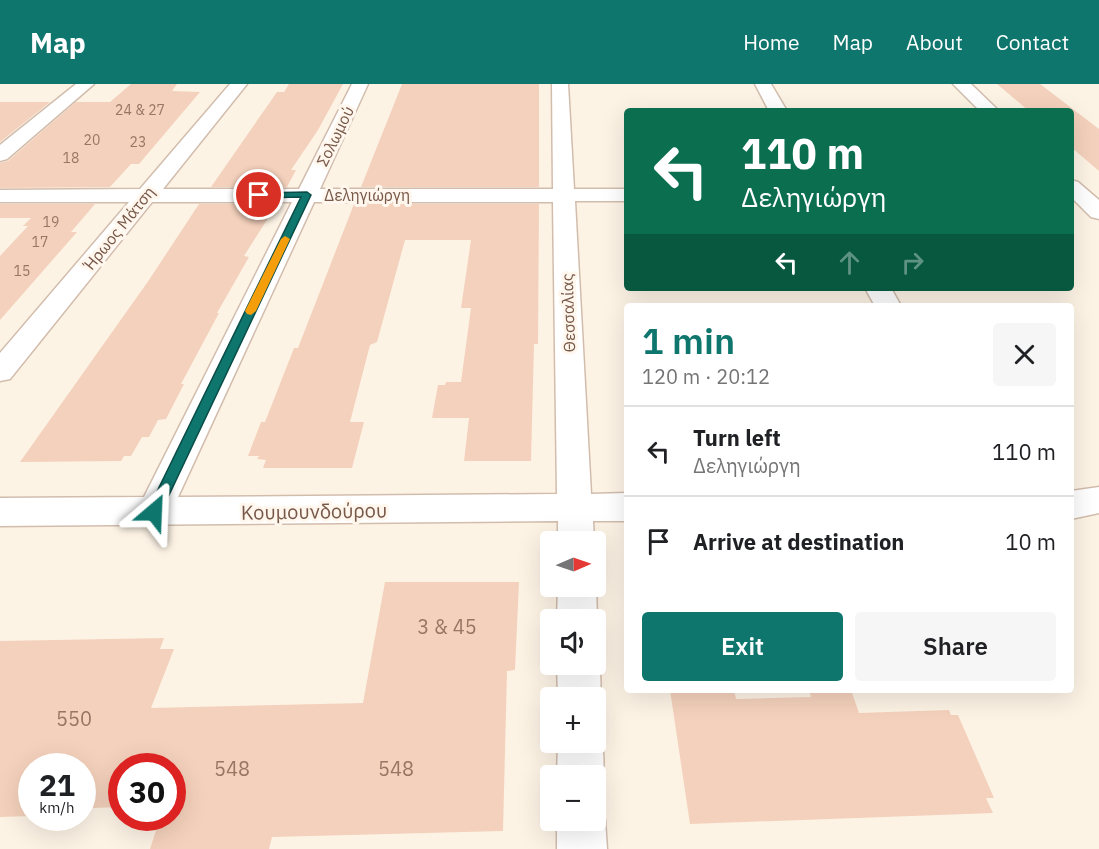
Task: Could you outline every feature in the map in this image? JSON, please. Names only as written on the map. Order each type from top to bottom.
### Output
[{"type":"street","points":[[0,155],[86,84]]},
{"type":"street","name":"Ήρωος Μάτση","points":[[0,372],[239,84]]},
{"type":"street","name":"Σολωμού","points":[[154,512],[360,84]]},
{"type":"street","name":"Θεσσαλίας","points":[[560,84],[575,525]]},
{"type":"street","points":[[763,84],[776,108]]},
{"type":"street","points":[[962,84],[987,108]]},
{"type":"street","points":[[1080,193],[1099,212]]},
{"type":"street","name":"Δεληγιώργη","points":[[0,196],[624,195]]},
{"type":"street","points":[[1074,504],[1099,500]]},
{"type":"street","name":"Κουμουνδούρου","points":[[0,512],[154,512],[575,525],[624,508]]},
{"type":"street","points":[[581,831],[582,849]]},
{"type":"building","points":[[131,84],[177,84],[172,91],[200,92],[139,164],[131,164],[110,187],[0,188],[0,163],[8,161],[76,102],[110,102]]},
{"type":"building","points":[[289,84],[343,84],[318,130],[291,170],[296,170],[287,187],[211,187],[277,92],[284,92]]},
{"type":"building","points":[[402,84],[539,84],[539,187],[361,187]]},
{"type":"building","points":[[997,84],[1040,84],[1071,108],[1025,108]]},
{"type":"building","points":[[0,102],[50,102],[0,142]]},
{"type":"building","points":[[1074,110],[1099,129],[1099,171],[1074,150]]},
{"type":"building","points":[[0,204],[95,204],[71,232],[77,232],[0,320],[0,256],[28,226],[23,226],[31,218],[0,218]]},
{"type":"building","points":[[199,204],[277,204],[244,256],[249,257],[217,313],[219,313],[181,384],[184,384],[166,419],[158,420],[149,437],[142,437],[131,456],[124,456],[121,461],[20,462],[149,280]]},
{"type":"building","points":[[354,204],[539,204],[538,344],[534,344],[531,461],[464,461],[469,418],[432,418],[438,385],[445,385],[446,382],[461,382],[471,308],[461,308],[471,240],[405,240],[377,342],[370,345],[350,422],[364,422],[352,468],[263,468],[266,460],[257,459],[259,456],[248,456],[261,422],[265,422],[294,348],[298,348]]},
{"type":"building","points":[[385,582],[519,582],[515,670],[507,671],[503,831],[272,837],[269,849],[150,849],[156,831],[186,831],[186,753],[108,753],[108,807],[96,808],[96,753],[18,753],[18,816],[0,817],[0,641],[164,638],[160,649],[174,649],[151,708],[363,703]]},
{"type":"building","points":[[670,693],[735,693],[736,699],[811,697],[810,693],[852,693],[859,713],[949,710],[951,715],[958,715],[994,798],[986,798],[993,813],[690,824]]},
{"type":"slow traffic","points":[[251,311],[285,239]]},
{"type":"route","points":[[154,512],[307,195],[259,195]]}]
